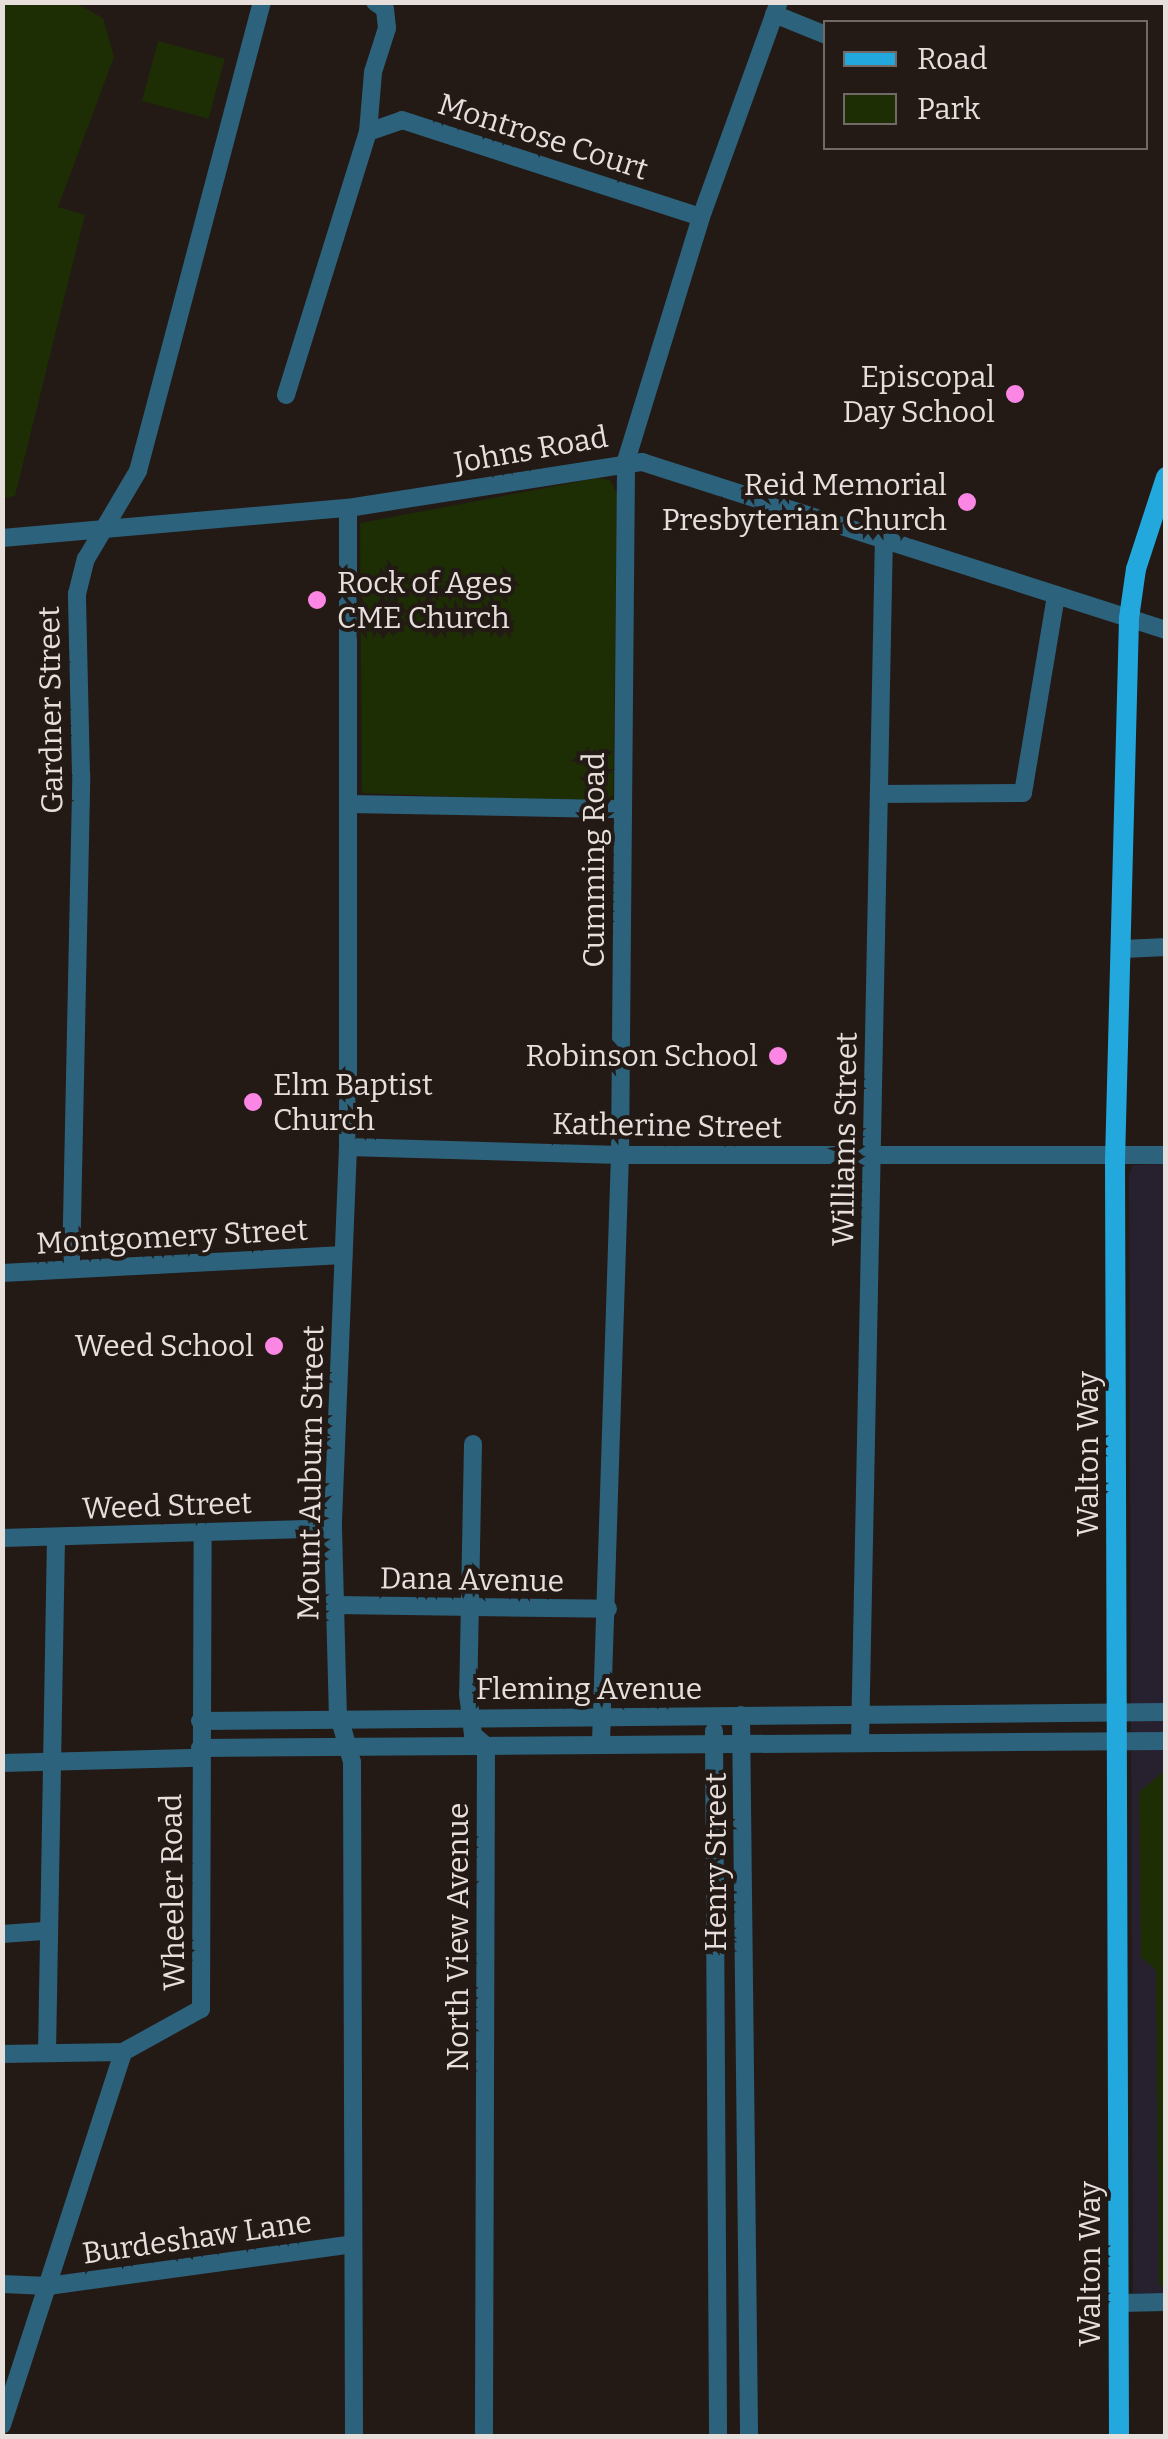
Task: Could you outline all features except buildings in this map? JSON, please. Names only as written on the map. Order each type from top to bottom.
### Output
[{"type":"main road","name":"Walton Way","points":[[1119,2436],[1115,1158],[1124,949],[1129,618],[1136,569],[1166,478]]},
{"type":"street","name":"Gardner Street","points":[[71,1269],[81,775],[77,594],[100,530],[138,471],[262,2]]},
{"type":"street","points":[[286,396],[368,132],[373,72],[386,28],[385,9],[375,2]]},
{"type":"street","points":[[777,8],[823,32]]},
{"type":"street","name":"Cumming Road","points":[[601,1742],[620,1155],[626,461],[701,217],[777,8]]},
{"type":"street","name":"Montrose Court","points":[[368,132],[402,120],[701,217]]},
{"type":"street","name":"Johns Road","points":[[2,538],[348,508],[626,461],[884,537],[1166,630]]},
{"type":"street","name":"Mount Auburn Street","points":[[348,508],[348,1147],[333,1528],[340,1718],[352,1749],[354,2436]]},
{"type":"street","name":"Williams Street","points":[[860,1741],[884,537]]},
{"type":"street","points":[[880,794],[1024,793],[1056,595]]},
{"type":"street","points":[[350,804],[622,809]]},
{"type":"street","points":[[1124,949],[1166,946]]},
{"type":"street","name":"Katherine Street","points":[[348,1147],[620,1155],[1115,1158],[1166,1155]]},
{"type":"street","name":"Montgomery Street","points":[[2,1273],[344,1256]]},
{"type":"street","name":"North View Avenue","points":[[473,1444],[468,1609],[471,1718],[473,1735],[486,1746],[484,2436]]},
{"type":"street","name":"Weed Street","points":[[2,1538],[333,1528]]},
{"type":"street","name":"Wheeler Road","points":[[123,2052],[201,2009],[202,1532]]},
{"type":"street","points":[[47,2053],[44,1931],[56,1759],[56,1537]]},
{"type":"street","name":"Dana Avenue","points":[[335,1605],[608,1609]]},
{"type":"street","points":[[979,1712],[979,1740]]},
{"type":"street","name":"Fleming Avenue","points":[[200,1721],[1166,1712]]},
{"type":"street","name":"Henry Street","points":[[742,1715],[749,2436]]},
{"type":"street","name":"Henry Street","points":[[713,1716],[718,2436]]},
{"type":"street","name":"Fleming Avenue","points":[[2,1763],[199,1753],[601,1742],[1166,1741]]},
{"type":"street","points":[[2,1934],[44,1931]]},
{"type":"street","points":[[716,2007],[744,2008]]},
{"type":"street","points":[[2,2054],[123,2052],[2,2426]]},
{"type":"street","points":[[716,2186],[746,2186]]},
{"type":"street","name":"Burdeshaw Lane","points":[[2,2284],[48,2286],[353,2244]]},
{"type":"street","points":[[1120,2303],[1166,2302]]},
{"type":"shaded area","points":[[1165,1164],[1165,2293],[1133,2293],[1129,1175],[1133,1165]]},
{"type":"green space","points":[[2,3],[75,3],[103,18],[114,57],[58,207],[85,215],[15,496],[3,498]]},
{"type":"green space","points":[[158,41],[225,59],[209,119],[142,101]]},
{"type":"green space","points":[[598,478],[610,480],[617,493],[613,803],[362,793],[360,523]]},
{"type":"green space","points":[[1165,1770],[1166,2286],[1159,2286],[1156,1970],[1141,1957],[1139,1792]]},
{"type":"place","name":"Episcopal Day School","points":[[1015,394]]},
{"type":"place","name":"Reid Memorial Presbyterian Church","points":[[967,502]]},
{"type":"place","name":"Rock of Ages CME Church","points":[[317,600]]},
{"type":"place","name":"Robinson School","points":[[778,1056]]},
{"type":"place","name":"Elm Baptist Church","points":[[253,1102]]},
{"type":"place","name":"Weed School","points":[[274,1346]]}]
